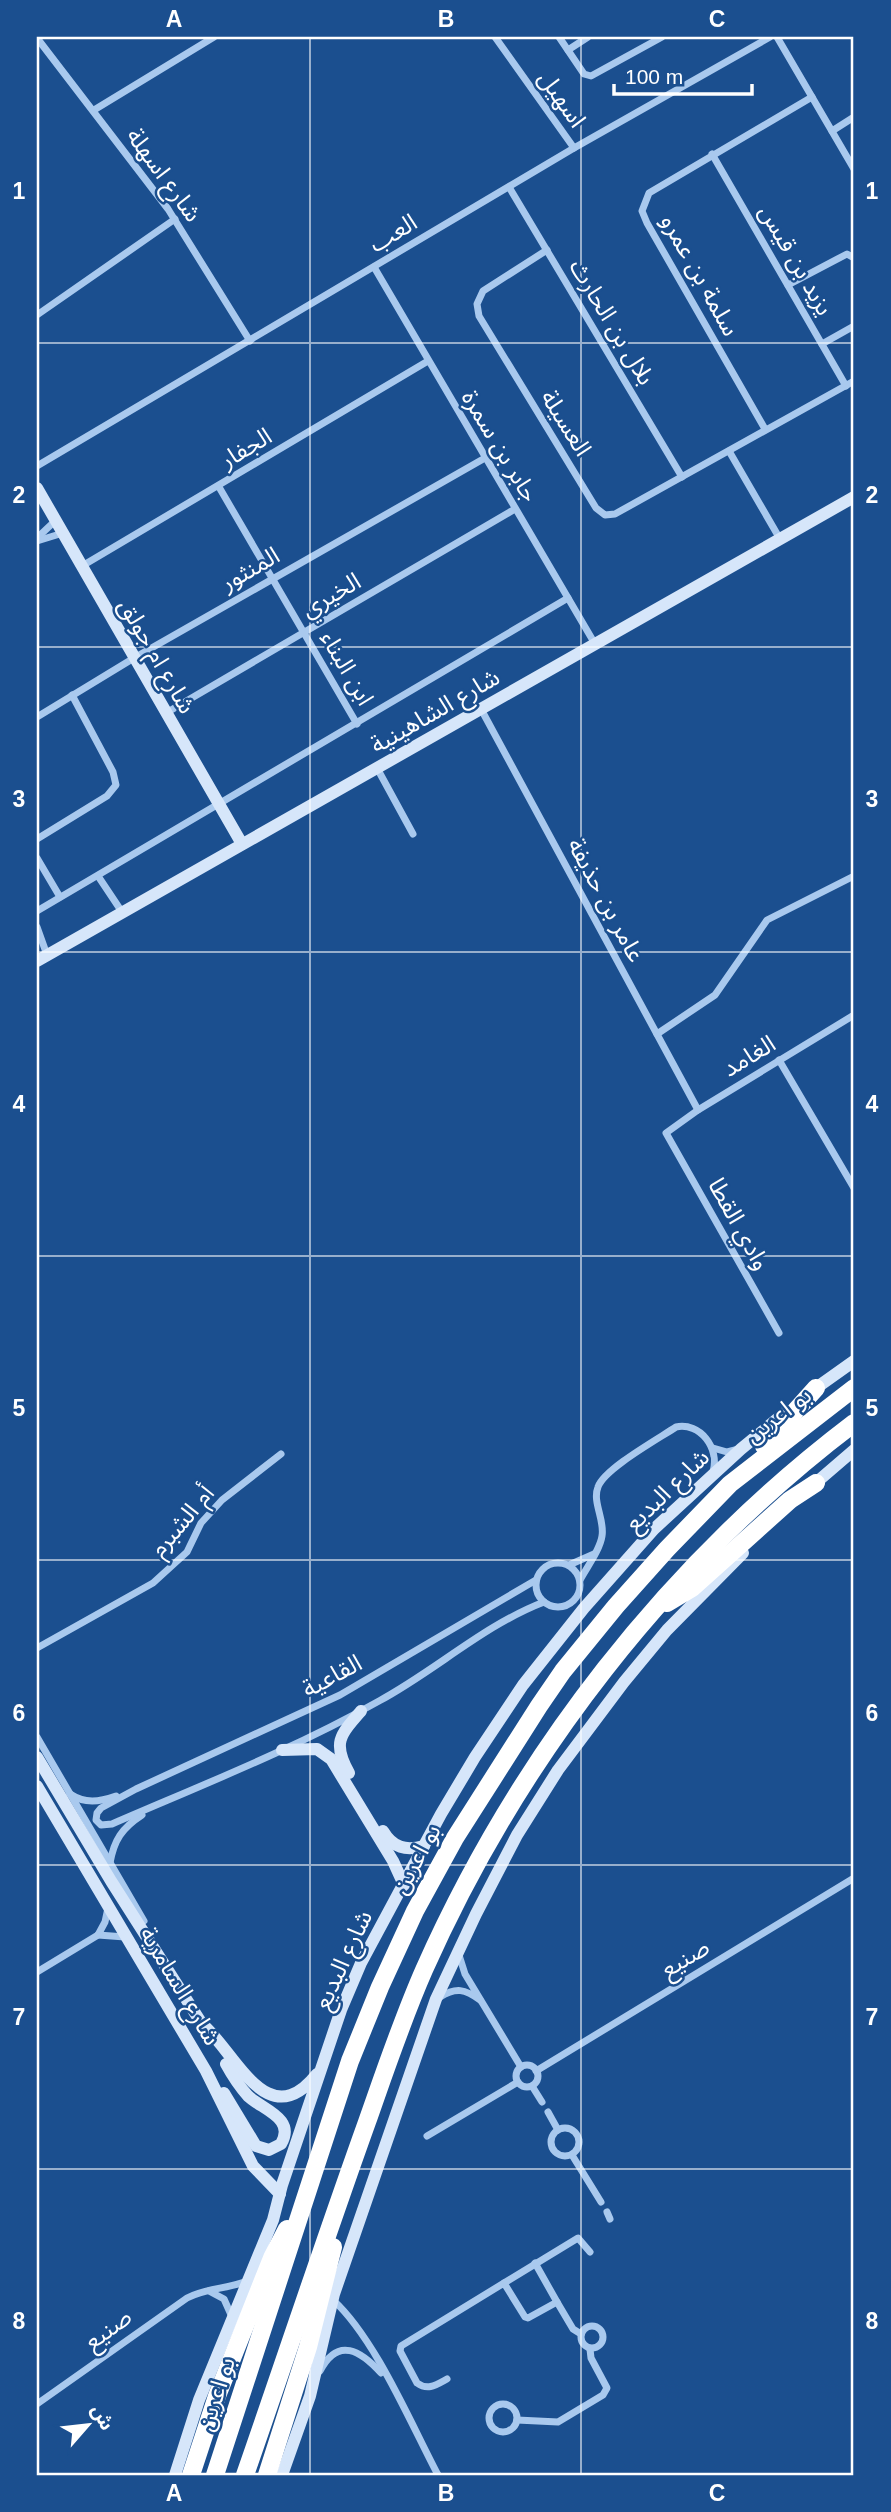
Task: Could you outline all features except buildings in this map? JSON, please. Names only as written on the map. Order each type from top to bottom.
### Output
[{"type":"highway","points":[[730,1484],[816,1388]]},
{"type":"highway","name":"بو اعرين","points":[[215,2475],[351,2061],[380,1987],[415,1911],[455,1838],[563,1671],[616,1606],[730,1484],[854,1388]]},
{"type":"highway","points":[[245,2475],[336,2207],[410,2003],[442,1932],[487,1846],[558,1732],[655,1609],[727,1532],[854,1423]]},
{"type":"highway","points":[[655,1609],[676,1600],[692,1588],[790,1500],[816,1483]]},
{"type":"highway","points":[[267,2475],[308,2347],[332,2248],[336,2207]]},
{"type":"highway","points":[[191,2475],[217,2396],[277,2245],[301,2209]]},
{"type":"main road","name":"شارع ام جولق","points":[[37,488],[242,844]]},
{"type":"main road","name":"شارع الشاهينية","points":[[42,958],[854,497]]},
{"type":"main road","name":"شارع البديع","points":[[175,2475],[199,2400],[273,2220],[341,2010],[361,1963],[475,1757],[523,1685],[584,1608],[654,1529],[741,1448],[854,1361]]},
{"type":"main road","points":[[282,2475],[313,2386],[333,2300],[436,1999],[517,1836],[558,1770],[667,1630],[757,1539],[854,1450]]},
{"type":"main road","points":[[361,1711],[340,1737],[339,1750],[344,1766],[391,1843],[413,1849],[424,1846]]},
{"type":"main road","points":[[282,1750],[317,1749],[331,1759],[393,1861],[404,1885]]},
{"type":"main road","name":"شارع السامرية","points":[[37,1757],[111,1881],[202,2024],[242,2074],[253,2085],[270,2094],[286,2095],[304,2088],[321,2068]]},
{"type":"main road","name":"شارع السامرية","points":[[37,1786],[206,2071],[253,2166],[280,2194]]},
{"type":"main road","points":[[202,2024],[243,2089],[254,2101],[282,2121],[285,2132],[281,2144],[269,2150],[256,2146],[222,2089],[206,2071]]},
{"type":"street","points":[[94,110],[214,37]]},
{"type":"street","name":"اسهيل","points":[[495,37],[574,148]]},
{"type":"street","points":[[559,37],[584,74],[591,76],[662,37]]},
{"type":"street","points":[[568,50],[588,37]]},
{"type":"street","name":"العب","points":[[37,466],[574,148],[770,37]]},
{"type":"street","points":[[777,37],[854,169]]},
{"type":"street","name":"شارع اسهلة","points":[[37,38],[175,219],[250,341]]},
{"type":"street","name":"سلمة بن عمرو","points":[[765,429],[642,211],[649,192],[812,97]]},
{"type":"street","points":[[832,131],[854,117]]},
{"type":"street","name":"يزيد بن قيس","points":[[712,154],[846,386]]},
{"type":"street","name":"بلال بن الحارث","points":[[509,187],[682,477]]},
{"type":"street","points":[[37,315],[175,219]]},
{"type":"street","name":"العسيلة","points":[[547,250],[482,291],[477,304],[479,316],[596,508],[605,516],[615,514],[854,381]]},
{"type":"street","points":[[788,285],[847,254],[854,258]]},
{"type":"street","name":"جابر بن سمرة","points":[[374,267],[596,644]]},
{"type":"street","points":[[822,344],[854,326]]},
{"type":"street","name":"الجفار","points":[[82,566],[428,361]]},
{"type":"street","points":[[729,451],[780,539]]},
{"type":"street","name":"المنثور","points":[[37,717],[134,658],[485,458]]},
{"type":"street","name":"ابن البناء","points":[[219,487],[356,724]]},
{"type":"street","name":"الخيري","points":[[166,713],[515,509]]},
{"type":"street","points":[[37,540],[55,521]]},
{"type":"street","points":[[37,540],[62,533]]},
{"type":"street","name":"شارع الشاهينية","points":[[37,911],[568,598]]},
{"type":"street","points":[[37,839],[107,796],[116,785],[113,772],[72,695]]},
{"type":"street","name":"عامر بن حذيفة","points":[[481,709],[698,1110]]},
{"type":"street","points":[[377,768],[413,834]]},
{"type":"street","points":[[37,858],[60,897]]},
{"type":"street","points":[[98,876],[122,912]]},
{"type":"street","points":[[657,1034],[713,998],[767,920],[854,876]]},
{"type":"street","points":[[37,927],[42,958]]},
{"type":"street","name":"الغامد","points":[[666,1133],[698,1110],[854,1014]]},
{"type":"street","points":[[779,1060],[854,1188]]},
{"type":"street","name":"وادي القطا","points":[[666,1133],[779,1333]]},
{"type":"street","points":[[580,1580],[602,1539],[603,1526],[596,1492],[607,1473],[676,1427],[685,1425],[697,1429],[713,1448],[715,1466],[712,1476]]},
{"type":"street","points":[[713,1448],[727,1451],[741,1448]]},
{"type":"street","name":"أم الشبرم","points":[[37,1648],[153,1583],[187,1552],[201,1523],[222,1500],[281,1454]]},
{"type":"street","points":[[569,1565],[594,1553]]},
{"type":"street","points":[[559,1562],[569,1565],[580,1580],[577,1598],[561,1607],[544,1602],[539,1596],[536,1580],[541,1571],[549,1564],[559,1562]]},
{"type":"street","name":"القاعية","points":[[536,1580],[340,1695],[136,1789],[98,1810],[98,1823],[108,1826],[160,1804],[282,1750],[361,1711],[414,1681],[519,1613],[544,1602]]},
{"type":"street","name":"شارع السامرية","points":[[37,1737],[175,1971],[181,1991]]},
{"type":"street","name":"القاعية","points":[[67,1791],[80,1800],[99,1801],[136,1789]]},
{"type":"street","name":"القاعية","points":[[110,1863],[121,1832],[160,1804]]},
{"type":"street","name":"صنيع","points":[[536,2071],[854,1878]]},
{"type":"street","points":[[37,1972],[98,1935],[105,1922],[108,1907]]},
{"type":"street","points":[[98,1935],[126,1937]]},
{"type":"street","points":[[459,1951],[463,1969],[521,2067]]},
{"type":"street","points":[[436,1999],[449,1992],[461,1990],[483,2002]]},
{"type":"street","points":[[530,2066],[536,2071],[537,2079],[532,2086],[524,2087],[518,2082],[516,2074],[521,2067],[530,2066]]},
{"type":"street","points":[[426,2136],[518,2082]]},
{"type":"street","points":[[532,2086],[542,2102]]},
{"type":"street","points":[[548,2112],[558,2130]]},
{"type":"street","points":[[570,2129],[579,2138],[577,2151],[572,2155],[561,2156],[553,2149],[551,2139],[558,2130],[570,2129]]},
{"type":"street","points":[[572,2155],[601,2202]]},
{"type":"street","points":[[447,2379],[431,2387],[416,2383],[400,2351],[401,2346],[578,2238],[590,2252]]},
{"type":"street","points":[[535,2263],[573,2329],[581,2334],[584,2345],[590,2349]]},
{"type":"street","name":"صنيع","points":[[37,2404],[187,2298],[247,2281]]},
{"type":"street","points":[[504,2283],[526,2318],[557,2302]]},
{"type":"street","points":[[205,2291],[222,2297],[229,2306],[232,2318]]},
{"type":"street","points":[[333,2300],[359,2329],[438,2475]]},
{"type":"street","points":[[581,2334],[585,2328],[592,2326],[601,2330],[604,2338],[601,2345],[590,2349]]},
{"type":"street","points":[[517,2420],[558,2422],[603,2395],[607,2388],[590,2358],[590,2349]]},
{"type":"street","points":[[313,2386],[329,2357],[346,2350],[363,2354],[391,2384]]}]
